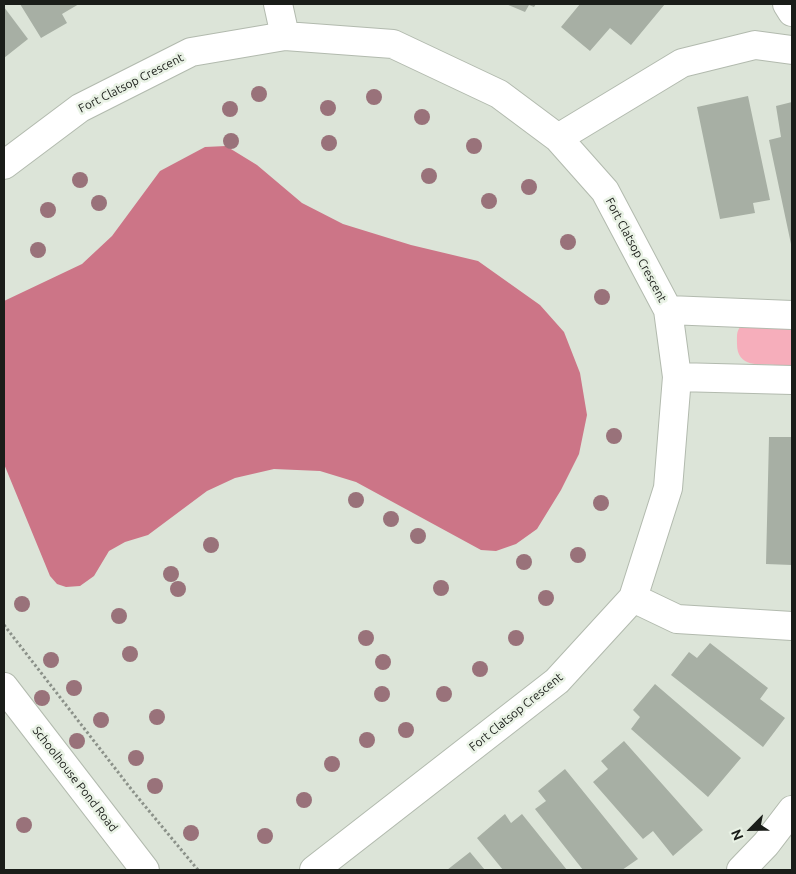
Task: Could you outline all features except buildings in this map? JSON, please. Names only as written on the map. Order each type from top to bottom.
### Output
[{"type":"street","points":[[278,4],[286,36]]},
{"type":"street","points":[[787,4],[792,12]]},
{"type":"street","name":"Fort Clatsop Crescent","points":[[4,165],[80,108],[191,52],[286,36],[393,44],[499,94],[558,138],[605,191],[668,310],[677,377],[668,488],[633,598],[557,681],[314,870]]},
{"type":"street","points":[[558,138],[682,63],[755,45],[792,50]]},
{"type":"street","points":[[668,310],[792,315]]},
{"type":"street","points":[[677,377],[792,380]]},
{"type":"street","points":[[633,598],[677,619],[792,626]]},
{"type":"street","name":"Schoolhouse Pond Road","points":[[4,687],[145,870]]},
{"type":"street","points":[[741,870],[766,844],[792,810]]},
{"type":"path","points":[[4,624],[129,787],[198,870]]},
{"type":"shaded area","points":[[226,146],[257,165],[302,203],[343,224],[411,245],[478,261],[540,305],[564,332],[580,373],[587,415],[579,454],[561,490],[537,529],[516,544],[496,551],[481,550],[356,482],[320,471],[274,469],[235,478],[207,491],[148,535],[125,542],[109,551],[94,576],[80,586],[66,587],[57,584],[50,576],[4,464],[4,301],[82,264],[112,236],[160,171],[205,147]]},
{"type":"shaded area","points":[[792,319],[792,365],[757,364],[745,361],[741,357],[738,352],[737,335],[744,322]]}]
